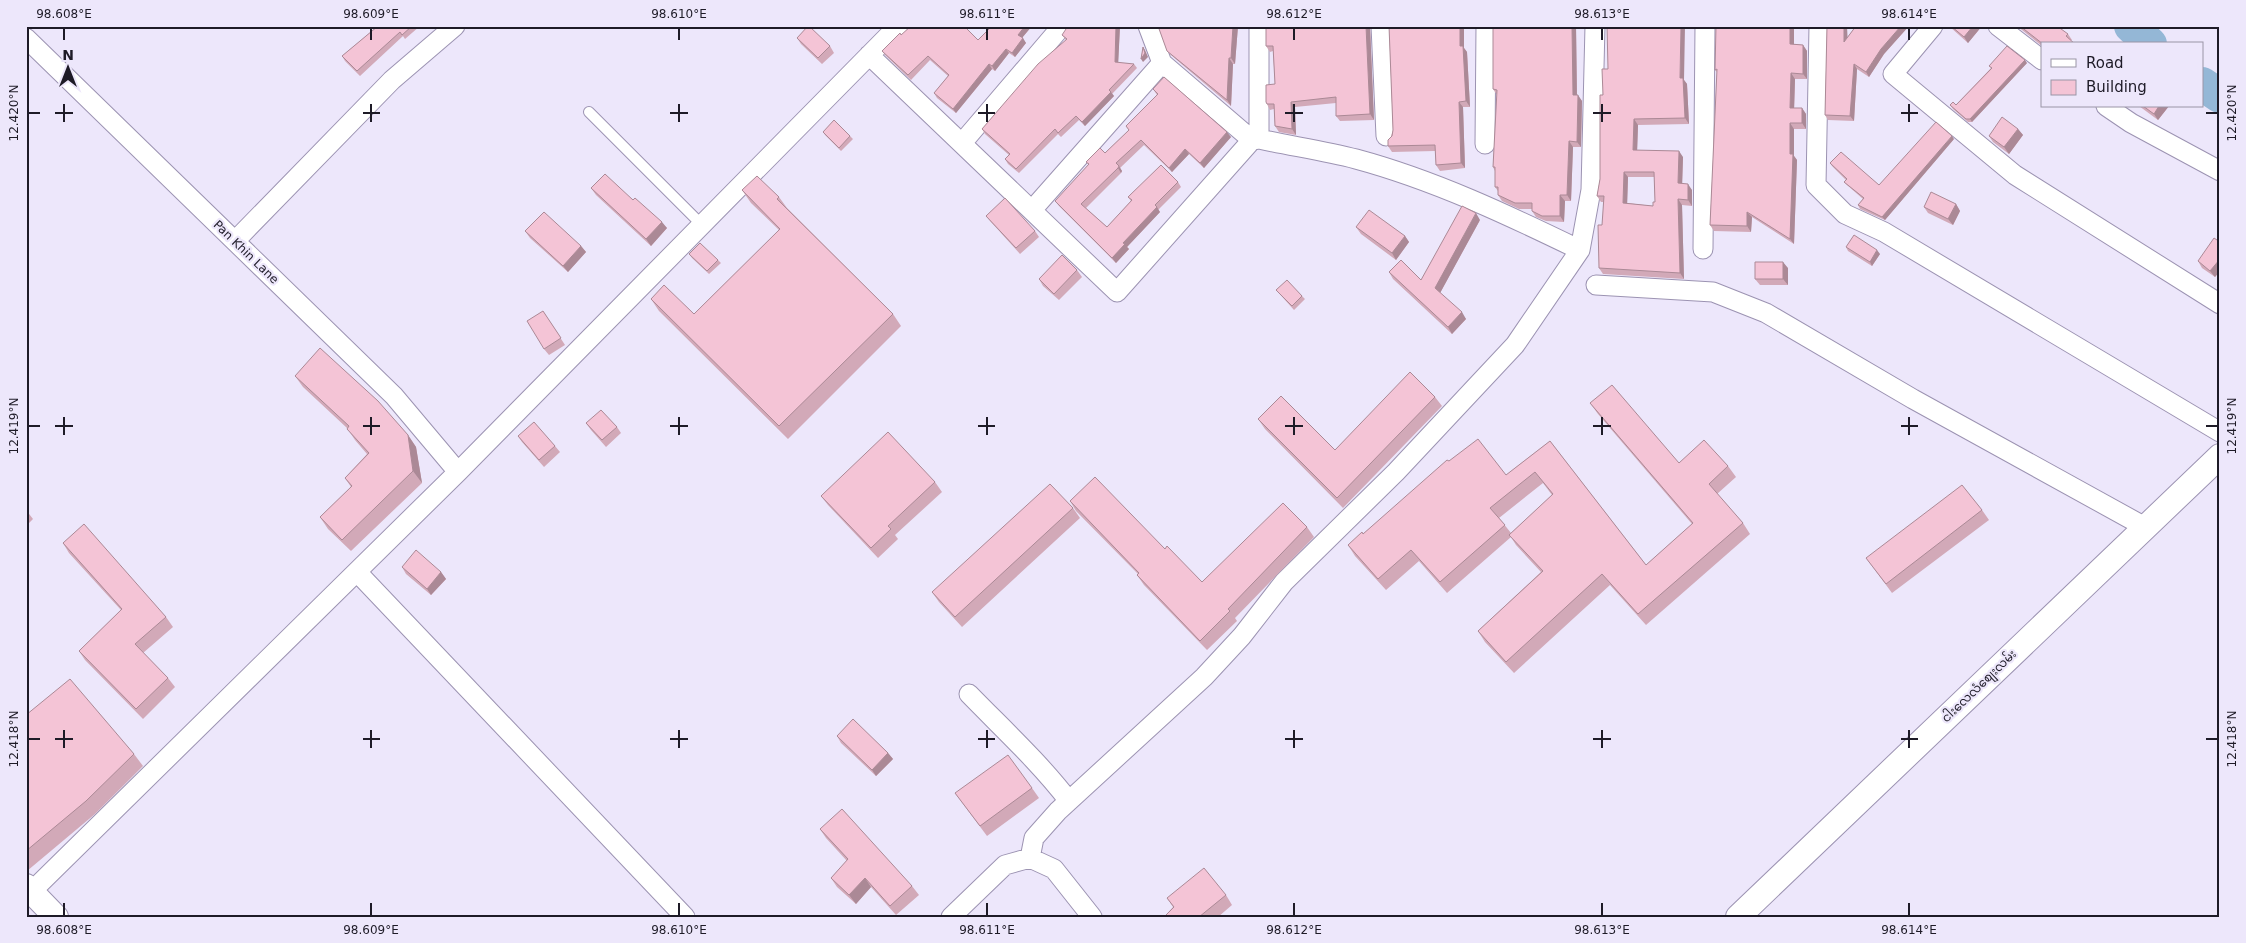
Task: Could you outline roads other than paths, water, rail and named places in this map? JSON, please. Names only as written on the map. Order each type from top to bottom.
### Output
[{"type":"street","points":[[235,241],[392,80],[456,26]]},
{"type":"street","points":[[962,143],[1062,26]]},
{"type":"street","points":[[1148,26],[1162,62],[1255,139],[1357,160],[1440,186],[1528,224],[1580,250]]},
{"type":"street","points":[[869,55],[1117,292],[1255,139],[1259,26]]},
{"type":"street","points":[[1381,26],[1386,136]]},
{"type":"street","points":[[1485,144],[1486,26]]},
{"type":"street","points":[[1030,858],[1034,838],[1069,801],[1204,676],[1242,636],[1284,582],[1396,472],[1515,345],[1580,250],[1591,190],[1595,26]]},
{"type":"street","points":[[1703,249],[1705,26]]},
{"type":"street","points":[[1819,26],[1816,185],[1845,214],[1884,232],[2220,432]]},
{"type":"street","points":[[1933,26],[1893,74],[2015,175],[2220,304]]},
{"type":"street","points":[[1998,26],[2041,59]]},
{"type":"street","points":[[56,917],[29,889],[458,472],[869,55],[892,28]]},
{"type":"street","name":"Pan Khin Lane","points":[[26,38],[394,396],[458,472]]},
{"type":"street","points":[[1032,210],[1162,62]]},
{"type":"street","points":[[2109,108],[2131,123],[2220,171]]},
{"type":"street","points":[[1596,285],[1713,292],[1766,313],[1913,399],[2145,527]]},
{"type":"street","name":"ငါးလေလံစျေးလမ်း","points":[[1738,917],[2220,456]]},
{"type":"street","points":[[357,572],[685,917]]},
{"type":"street","points":[[969,694],[1044,770],[1069,801]]},
{"type":"street","points":[[951,917],[1005,865],[1030,858],[1054,869],[1092,917]]},
{"type":"lane","points":[[589,112],[702,225]]},
{"type":"waterway","points":[[2131,26],[2148,42]]},
{"type":"waterway","points":[[2204,85],[2220,96]]}]
